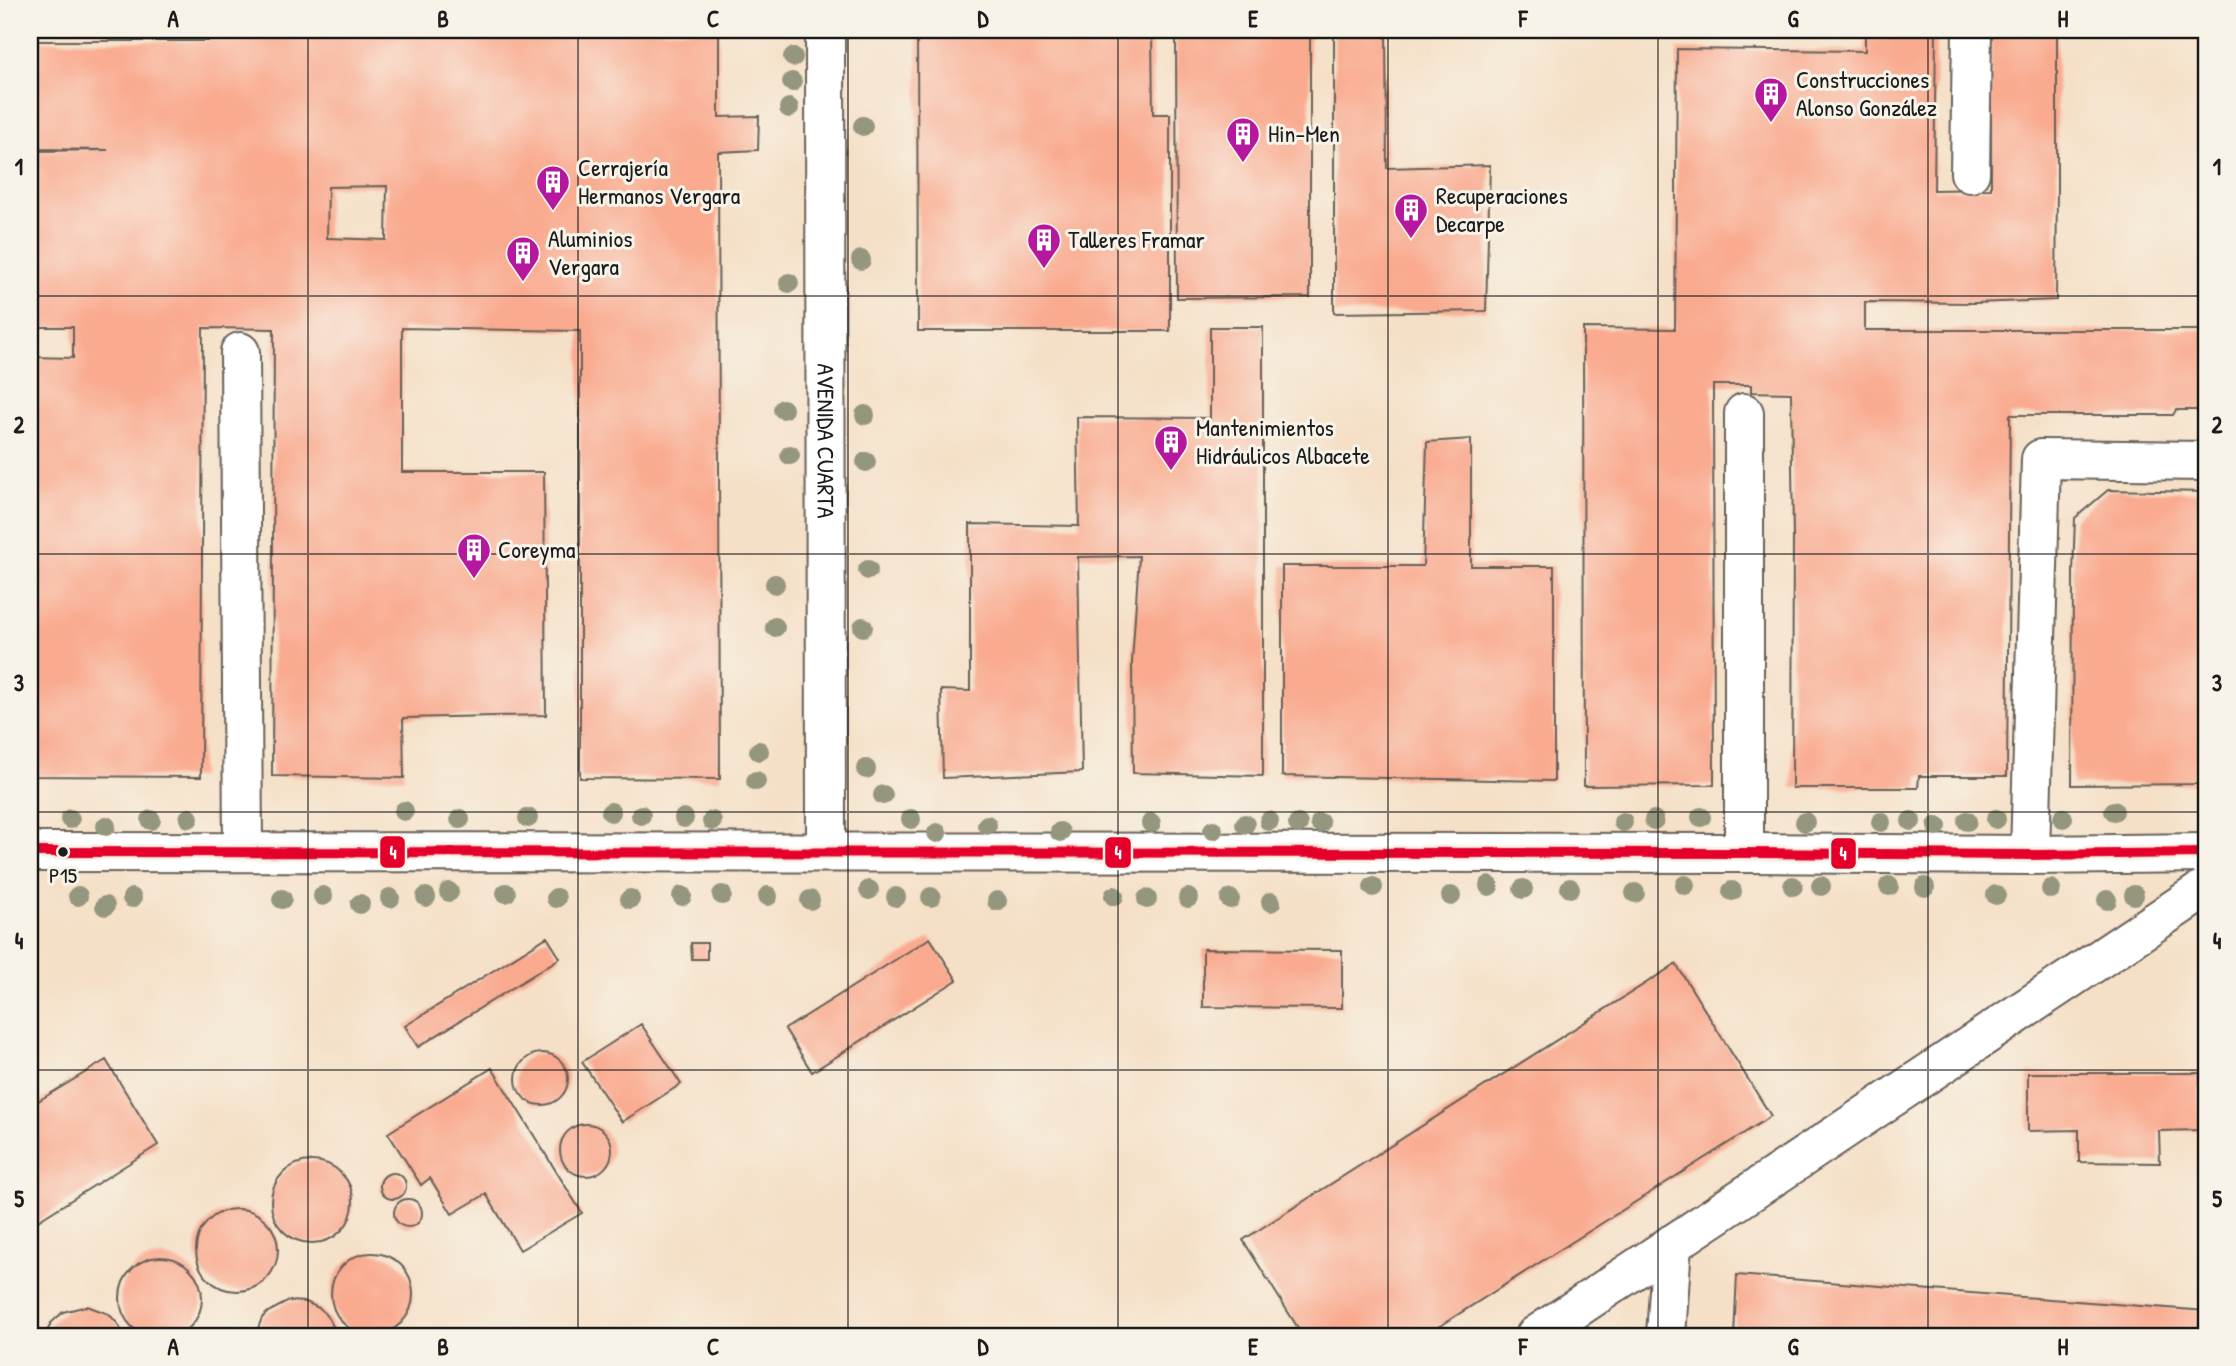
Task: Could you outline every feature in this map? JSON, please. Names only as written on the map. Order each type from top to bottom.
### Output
[{"type":"street","name":"AVENIDA CUARTA","points":[[825,30],[826,852]]},
{"type":"street","points":[[1970,173],[1972,30]]},
{"type":"street","points":[[240,352],[243,852]]},
{"type":"street","points":[[1744,413],[1744,853]]},
{"type":"street","points":[[2031,855],[2040,459],[2206,461]]},
{"type":"street","points":[[30,852],[2206,853]]},
{"type":"street","points":[[1535,1336],[2206,888]]},
{"type":"street","points":[[1666,1336],[1672,1244]]},
{"type":"building","points":[[208,30],[719,30],[719,117],[759,116],[758,150],[718,152],[720,779],[580,778],[580,331],[402,328],[402,472],[544,472],[546,715],[403,718],[404,778],[272,776],[274,329],[203,328],[201,777],[30,776],[30,357],[73,358],[73,327],[30,327],[30,151],[108,150],[30,149],[30,41],[208,41]],"holes":[[[387,186],[386,240],[327,238],[328,187]]]},
{"type":"building","points":[[917,30],[1152,30],[1153,114],[1170,114],[1170,331],[918,331]]},
{"type":"building","name":"Hin-Men","points":[[1176,30],[1310,30],[1310,297],[1177,298]]},
{"type":"building","name":"Recuperaciones Decarpe","points":[[1334,30],[1386,30],[1387,168],[1490,165],[1486,311],[1334,313]]},
{"type":"building","points":[[1865,30],[1936,30],[1934,190],[1991,189],[1991,30],[2057,30],[2057,189],[2056,300],[1974,303],[1865,302],[1865,330],[2206,330],[2206,410],[2176,410],[2173,415],[2010,415],[2007,776],[1919,776],[1918,788],[1792,788],[1791,393],[1751,392],[1751,385],[1713,385],[1714,785],[1584,786],[1583,328],[1675,329],[1677,49],[1865,51]]},
{"type":"building","points":[[1210,327],[1263,327],[1263,776],[1133,773],[1132,662],[1139,556],[1078,557],[1082,772],[943,778],[941,690],[970,691],[970,524],[1079,526],[1077,417],[1210,418]]},
{"type":"building","points":[[1471,439],[1471,566],[1554,566],[1554,781],[1282,776],[1282,566],[1423,566],[1427,442]]},
{"type":"building","points":[[2108,490],[2206,492],[2206,784],[2072,785],[2075,518]]},
{"type":"building","points":[[547,937],[560,958],[418,1047],[405,1026]]},
{"type":"building","points":[[930,938],[957,980],[812,1072],[785,1029]]},
{"type":"building","points":[[691,943],[707,943],[707,959],[692,959]]},
{"type":"building","points":[[1203,949],[1342,950],[1342,1008],[1203,1007]]},
{"type":"building","points":[[1676,964],[1771,1116],[1424,1336],[1303,1336],[1243,1240]]},
{"type":"building","points":[[641,1024],[681,1084],[622,1122],[582,1062]]},
{"type":"building","points":[[542,1053],[561,1060],[568,1079],[561,1098],[542,1105],[523,1098],[516,1079],[523,1060]]},
{"type":"building","points":[[106,1060],[158,1145],[30,1226],[30,1106]]},
{"type":"building","points":[[492,1068],[582,1213],[520,1250],[486,1194],[452,1214],[430,1178],[421,1185],[388,1133]]},
{"type":"building","points":[[2028,1073],[2200,1073],[2200,1130],[2159,1131],[2160,1163],[2079,1162],[2079,1130],[2028,1131]]},
{"type":"building","points":[[586,1124],[605,1131],[612,1150],[605,1169],[586,1176],[567,1169],[560,1150],[567,1131]]},
{"type":"building","points":[[304,1161],[320,1161],[335,1168],[346,1179],[353,1194],[350,1218],[341,1231],[320,1243],[304,1243],[289,1236],[278,1225],[271,1210],[271,1194],[278,1179],[289,1168]]},
{"type":"building","points":[[393,1173],[402,1177],[406,1186],[402,1195],[393,1199],[384,1195],[380,1186],[384,1177]]},
{"type":"building","points":[[408,1199],[418,1203],[422,1213],[418,1223],[408,1227],[398,1223],[394,1213],[398,1203]]},
{"type":"building","points":[[237,1209],[253,1212],[266,1221],[275,1234],[278,1250],[275,1266],[266,1279],[253,1288],[237,1291],[221,1288],[208,1279],[199,1266],[196,1250],[199,1234],[208,1221],[221,1212]]},
{"type":"building","points":[[364,1253],[380,1253],[395,1260],[406,1271],[413,1286],[410,1310],[401,1323],[380,1335],[364,1335],[349,1328],[338,1317],[331,1302],[331,1286],[338,1271],[349,1260]]},
{"type":"building","points":[[161,1257],[177,1260],[190,1269],[199,1282],[202,1298],[199,1314],[190,1327],[177,1336],[161,1339],[145,1336],[132,1327],[123,1314],[120,1298],[123,1282],[132,1269],[145,1260]]},
{"type":"building","points":[[1737,1275],[2206,1311],[2206,1336],[1734,1336]]},
{"type":"building","points":[[289,1301],[306,1302],[321,1309],[337,1336],[255,1336],[262,1318]]},
{"type":"building","points":[[87,1306],[109,1314],[124,1336],[45,1336],[51,1323],[63,1312]]},
{"type":"transit line","name":"4","points":[[30,852],[2206,853]]},
{"type":"place","name":"Construcciones Alonso González","points":[[1771,124]]},
{"type":"place","name":"Hin-Men","points":[[1243,164]]},
{"type":"place","name":"Cerrajería Hermanos Vergara","points":[[553,212]]},
{"type":"place","name":"Recuperaciones Decarpe","points":[[1411,240]]},
{"type":"place","name":"Talleres Framar","points":[[1044,270]]},
{"type":"place","name":"Aluminios Vergara","points":[[523,283]]},
{"type":"place","name":"Mantenimientos Hidráulicos Albacete","points":[[1171,472]]},
{"type":"place","name":"Coreyma","points":[[474,580]]},
{"type":"place","name":"P15","points":[[63,852]]}]
